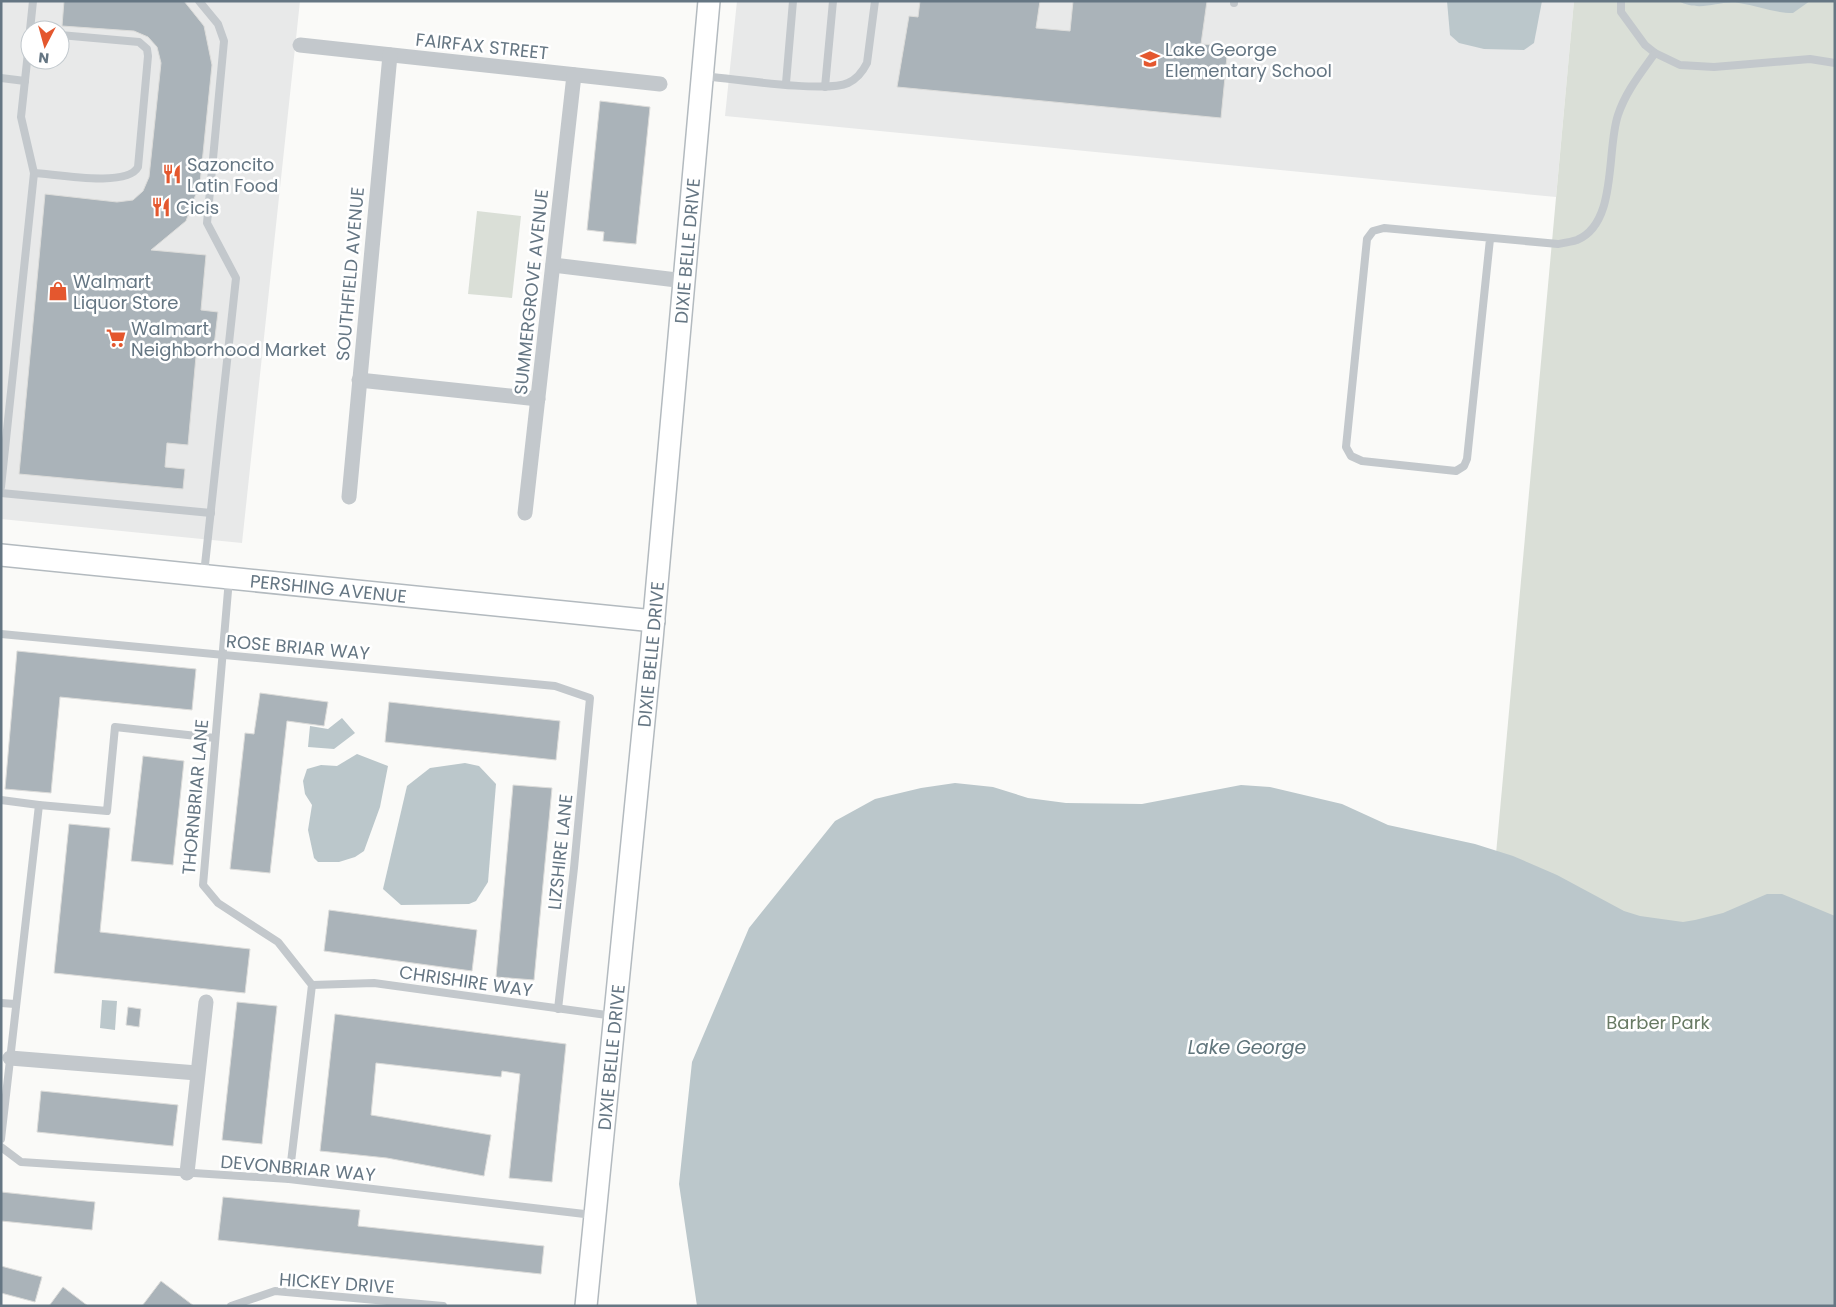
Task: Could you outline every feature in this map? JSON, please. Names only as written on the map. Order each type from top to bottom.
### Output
[{"type":"street","name":"DIXIE BELLE DRIVE","points":[[586,1306],[654,622],[709,1]]},
{"type":"street","name":"FAIRFAX STREET","points":[[300,45],[660,84]]},
{"type":"street","name":"SOUTHFIELD AVENUE","points":[[349,497],[390,55]]},
{"type":"street","name":"SUMMERGROVE AVENUE","points":[[526,513],[574,75]]},
{"type":"street","points":[[553,265],[685,281]]},
{"type":"street","points":[[360,380],[538,399]]},
{"type":"street","name":"PERSHING AVENUE","points":[[1,555],[204,574],[654,622]]},
{"type":"street","points":[[187,1173],[206,1002]]},
{"type":"street","points":[[10,1058],[197,1073]]},
{"type":"lane","points":[[31,20],[34,1]]},
{"type":"lane","points":[[199,1],[218,24],[224,41],[207,223],[236,278],[204,574]]},
{"type":"lane","points":[[786,84],[793,1]]},
{"type":"lane","points":[[825,86],[833,1]]},
{"type":"lane","points":[[702,76],[825,86],[849,82],[863,70],[869,53],[875,1]]},
{"type":"lane","points":[[1621,1],[1621,12],[1645,45],[1655,53],[1680,65],[1714,67],[1810,59],[1835,63]]},
{"type":"lane","points":[[34,172],[112,179],[126,177],[138,167],[148,56],[147,48],[139,42],[70,36]]},
{"type":"lane","points":[[1490,238],[1467,459],[1464,466],[1456,471],[1362,461],[1350,456],[1346,447],[1367,239],[1373,231],[1384,228],[1558,244],[1578,240],[1596,224],[1606,203],[1612,143],[1618,116],[1630,87],[1655,53]]},
{"type":"lane","points":[[1,487],[6,397],[34,172],[21,117],[26,70]]},
{"type":"lane","points":[[1,78],[25,81]]},
{"type":"lane","points":[[1,493],[211,513]]},
{"type":"lane","name":"THORNBRIAR LANE","points":[[229,577],[203,885],[218,904],[278,942],[312,985]]},
{"type":"lane","name":"ROSE BRIAR WAY","points":[[1,634],[555,686],[590,698]]},
{"type":"lane","name":"LIZSHIRE LANE","points":[[558,1009],[590,698]]},
{"type":"lane","points":[[1,800],[107,811],[115,728],[215,738]]},
{"type":"lane","points":[[1,1139],[39,805]]},
{"type":"lane","name":"CHRISHIRE WAY","points":[[312,985],[374,984],[616,1016]]},
{"type":"lane","points":[[289,1179],[312,985]]},
{"type":"lane","points":[[1,1003],[16,1004]]},
{"type":"lane","name":"DEVONBRIAR WAY","points":[[1,1148],[21,1162],[289,1179],[595,1215]]},
{"type":"lane","name":"HICKEY DRIVE","points":[[231,1306],[275,1291],[443,1306]]},
{"type":"shaded area","points":[[1,1],[300,1],[242,543],[1,519]]},
{"type":"shaded area","name":"Lake George Elementary School","points":[[737,1],[1574,1],[1556,197],[725,116]]},
{"type":"green space","name":"Barber Park","points":[[1574,1],[1835,1],[1835,1216],[1466,1182]]},
{"type":"green space","points":[[477,211],[521,216],[512,298],[468,294]]},
{"type":"water","points":[[1447,1],[1542,1],[1534,43],[1524,50],[1484,49],[1459,43],[1450,35]]},
{"type":"water","points":[[1678,1],[1810,1],[1793,13],[1779,12],[1739,3],[1695,6]]},
{"type":"water","points":[[342,718],[355,733],[334,749],[308,747],[310,726],[328,729]]},
{"type":"water","points":[[357,754],[388,766],[380,807],[364,851],[355,857],[339,862],[318,862],[314,858],[308,830],[312,805],[305,794],[303,781],[307,769],[321,765],[337,766]]},
{"type":"water","points":[[465,763],[479,766],[496,784],[488,882],[476,901],[469,904],[401,905],[383,889],[407,786],[430,768]]},
{"type":"water","name":"Lake George","points":[[955,783],[993,787],[1028,798],[1066,803],[1142,804],[1241,785],[1270,787],[1342,804],[1388,825],[1475,844],[1513,856],[1557,875],[1624,911],[1640,916],[1683,922],[1723,913],[1767,894],[1782,894],[1835,916],[1835,1306],[697,1306],[679,1184],[692,1062],[749,928],[835,821],[875,799],[921,788]]},
{"type":"water","points":[[102,1000],[117,1001],[115,1030],[100,1028]]},
{"type":"building","points":[[64,1],[184,1],[204,26],[212,65],[200,183],[186,221],[151,250],[206,255],[201,310],[218,312],[214,346],[197,345],[188,445],[167,443],[165,467],[185,469],[183,489],[19,474],[45,194],[117,202],[133,200],[143,191],[149,177],[161,63],[157,47],[148,37],[134,31],[70,27],[70,20],[62,20]]},
{"type":"building","points":[[920,1],[1040,1],[1036,28],[1070,31],[1073,1],[1207,1],[1201,44],[1228,46],[1221,118],[897,87],[909,16],[918,17]]},
{"type":"building","points":[[600,101],[650,107],[636,244],[603,241],[604,232],[587,230]]},
{"type":"building","points":[[17,651],[196,669],[192,710],[60,697],[51,793],[5,789]]},
{"type":"building","points":[[260,693],[328,702],[324,726],[287,721],[270,873],[230,869],[245,733],[254,734]]},
{"type":"building","points":[[389,702],[560,721],[556,760],[385,742]]},
{"type":"building","points":[[143,756],[184,761],[173,865],[131,861]]},
{"type":"building","points":[[513,785],[552,788],[534,980],[496,977]]},
{"type":"building","points":[[69,824],[110,828],[100,932],[250,949],[245,993],[54,973]]},
{"type":"building","points":[[329,910],[477,930],[472,971],[324,951]]},
{"type":"building","points":[[237,1002],[277,1006],[262,1144],[222,1140]]},
{"type":"building","points":[[128,1007],[141,1009],[139,1027],[126,1025]]},
{"type":"building","points":[[335,1014],[566,1044],[552,1182],[509,1178],[520,1074],[502,1071],[501,1077],[376,1063],[371,1115],[491,1135],[484,1176],[387,1158],[320,1151]]},
{"type":"building","points":[[41,1091],[178,1105],[173,1146],[37,1132]]},
{"type":"building","points":[[1,1192],[95,1202],[92,1230],[1,1221]]},
{"type":"building","points":[[223,1197],[360,1210],[358,1226],[544,1246],[541,1274],[218,1240]]},
{"type":"building","points":[[1,1266],[42,1277],[35,1302],[1,1293]]},
{"type":"building","points":[[161,1281],[194,1306],[142,1306]]},
{"type":"building","points":[[63,1287],[88,1306],[49,1306]]},
{"type":"place","name":"Lake George Elementary School","points":[[1150,59]]},
{"type":"place","name":"Sazoncito Latin Food","points":[[172,174]]},
{"type":"place","name":"Cicis","points":[[161,207]]},
{"type":"place","name":"Walmart Liquor Store","points":[[58,291]]},
{"type":"place","name":"Walmart Neighborhood Market","points":[[116,338]]}]
